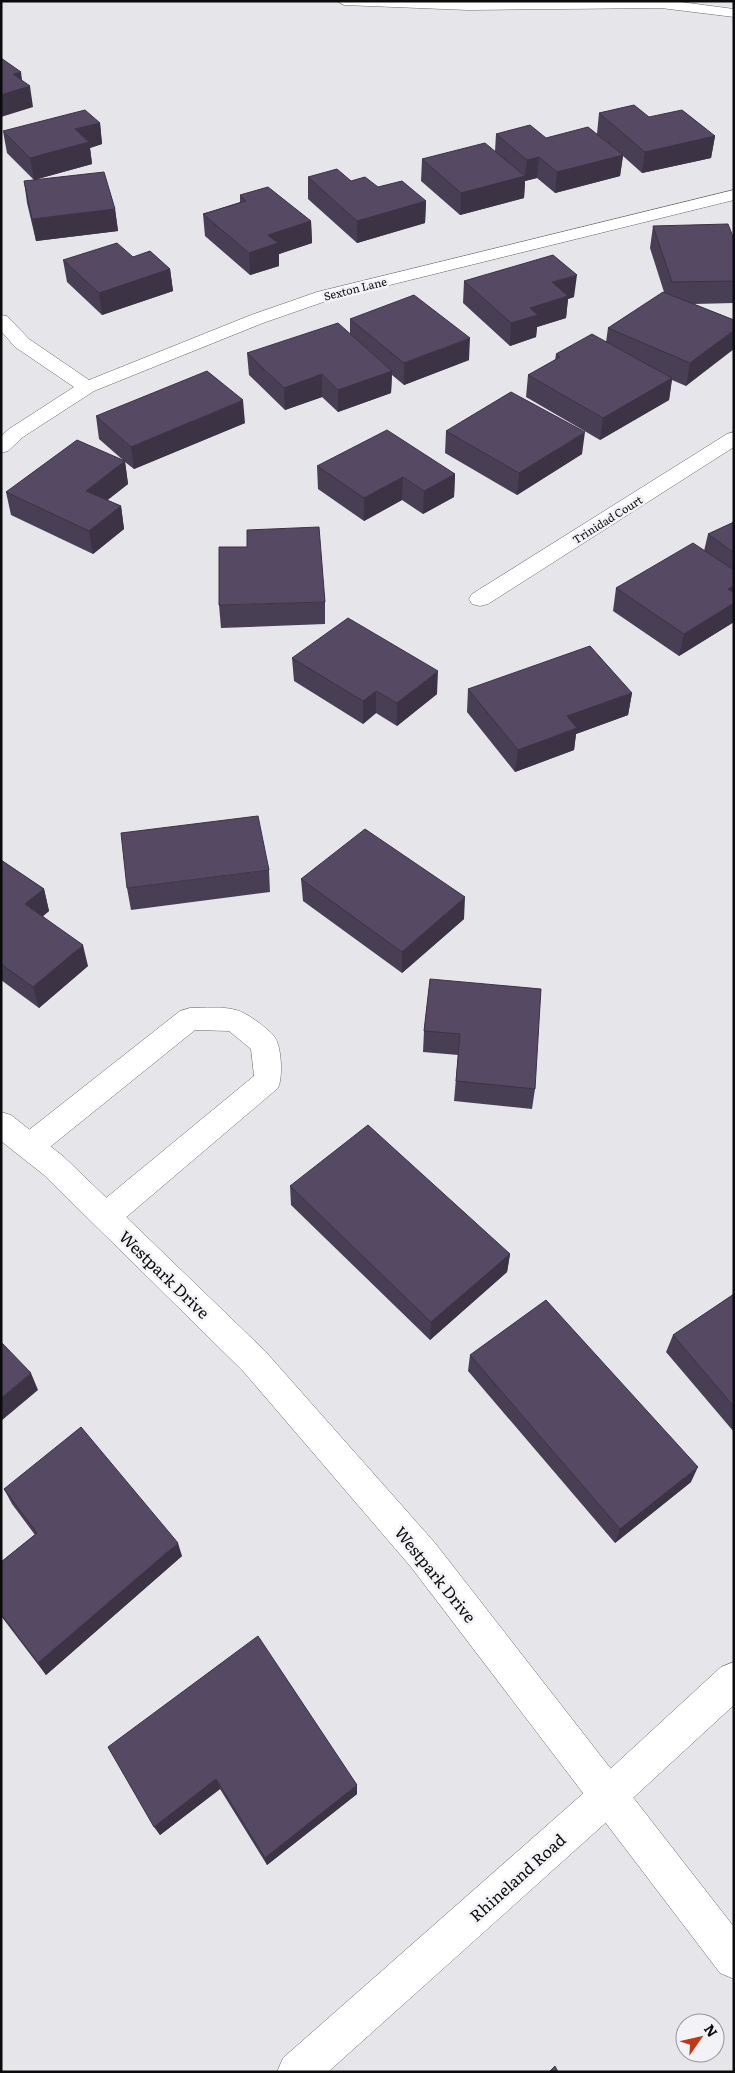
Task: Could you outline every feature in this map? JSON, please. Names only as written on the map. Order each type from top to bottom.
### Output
[{"type":"street","points":[[344,1],[468,6],[661,4],[734,14]]},
{"type":"street","name":"Sexton Lane","points":[[1,447],[16,433],[87,387],[257,319],[323,296],[734,195]]},
{"type":"street","points":[[1,320],[22,343],[87,387]]},
{"type":"street","name":"Trinidad Court","points":[[480,599],[734,438]]},
{"type":"street","points":[[30,1146],[190,1019],[235,1020],[264,1044],[268,1080],[106,1216]]},
{"type":"street","name":"Westpark Drive","points":[[1,1124],[54,1166],[254,1361],[423,1555],[734,1960]]},
{"type":"street","name":"Rhineland Road","points":[[297,2072],[608,1796],[734,1680]]},
{"type":"building","points":[[1,58],[21,72],[13,74],[30,86],[1,95]]},
{"type":"building","points":[[634,105],[649,117],[682,110],[715,136],[645,152],[599,113]]},
{"type":"building","points":[[85,110],[100,123],[75,129],[89,142],[30,158],[3,131]]},
{"type":"building","points":[[530,125],[546,138],[588,127],[623,155],[557,172],[539,157],[527,160],[496,134]]},
{"type":"building","points":[[485,143],[525,176],[461,193],[422,159]]},
{"type":"building","points":[[337,169],[351,181],[365,177],[378,187],[402,181],[426,201],[357,221],[308,177]]},
{"type":"building","points":[[104,172],[115,209],[32,219],[24,181]]},
{"type":"building","points":[[268,187],[311,221],[268,235],[278,243],[249,253],[203,214],[246,201],[240,195]]},
{"type":"building","points":[[728,224],[734,239],[734,281],[672,282],[653,226]]},
{"type":"building","points":[[117,243],[133,257],[150,251],[170,269],[99,293],[63,260]]},
{"type":"building","points":[[553,255],[577,275],[552,282],[568,296],[530,308],[538,315],[511,323],[464,281]]},
{"type":"building","points":[[663,292],[734,320],[734,330],[690,363],[608,328]]},
{"type":"building","points":[[414,295],[470,338],[404,363],[350,319]]},
{"type":"building","points":[[338,323],[392,371],[338,390],[322,374],[284,388],[247,353]]},
{"type":"building","points":[[592,334],[672,378],[603,418],[528,375],[560,357],[556,354]]},
{"type":"building","points":[[207,371],[243,400],[131,447],[96,416]]},
{"type":"building","points":[[511,392],[585,432],[519,473],[446,431]]},
{"type":"building","points":[[387,430],[455,474],[424,491],[403,477],[364,498],[317,466]]},
{"type":"building","points":[[77,440],[125,461],[86,491],[121,506],[89,531],[6,492]]},
{"type":"building","points":[[734,522],[734,553],[708,534]]},
{"type":"building","points":[[319,527],[325,602],[219,605],[219,547],[247,547],[247,530]]},
{"type":"building","points":[[693,543],[734,570],[734,586],[728,589],[734,593],[734,603],[684,634],[616,588]]},
{"type":"building","points":[[348,618],[438,671],[397,703],[376,691],[363,701],[292,658]]},
{"type":"building","points":[[590,646],[632,693],[567,716],[577,728],[518,750],[468,689]]},
{"type":"building","points":[[258,816],[269,870],[127,888],[121,833]]},
{"type":"building","points":[[365,829],[465,897],[402,952],[301,879]]},
{"type":"building","points":[[1,860],[44,889],[25,904],[83,945],[33,987],[1,964]]},
{"type":"building","points":[[430,979],[541,989],[535,1089],[456,1081],[460,1034],[424,1031]]},
{"type":"building","points":[[368,1125],[510,1254],[431,1322],[290,1186]]},
{"type":"building","points":[[734,1294],[734,1407],[673,1335]]},
{"type":"building","points":[[546,1300],[698,1467],[620,1529],[470,1355]]},
{"type":"building","points":[[1,1342],[31,1373],[1,1398]]},
{"type":"building","points":[[81,1427],[178,1543],[38,1663],[1,1614],[1,1562],[37,1533],[4,1489]]},
{"type":"building","points":[[258,1636],[357,1785],[265,1858],[216,1779],[154,1827],[108,1747]]},
{"type":"building","points":[[555,2066],[558,2072],[549,2072]]}]
